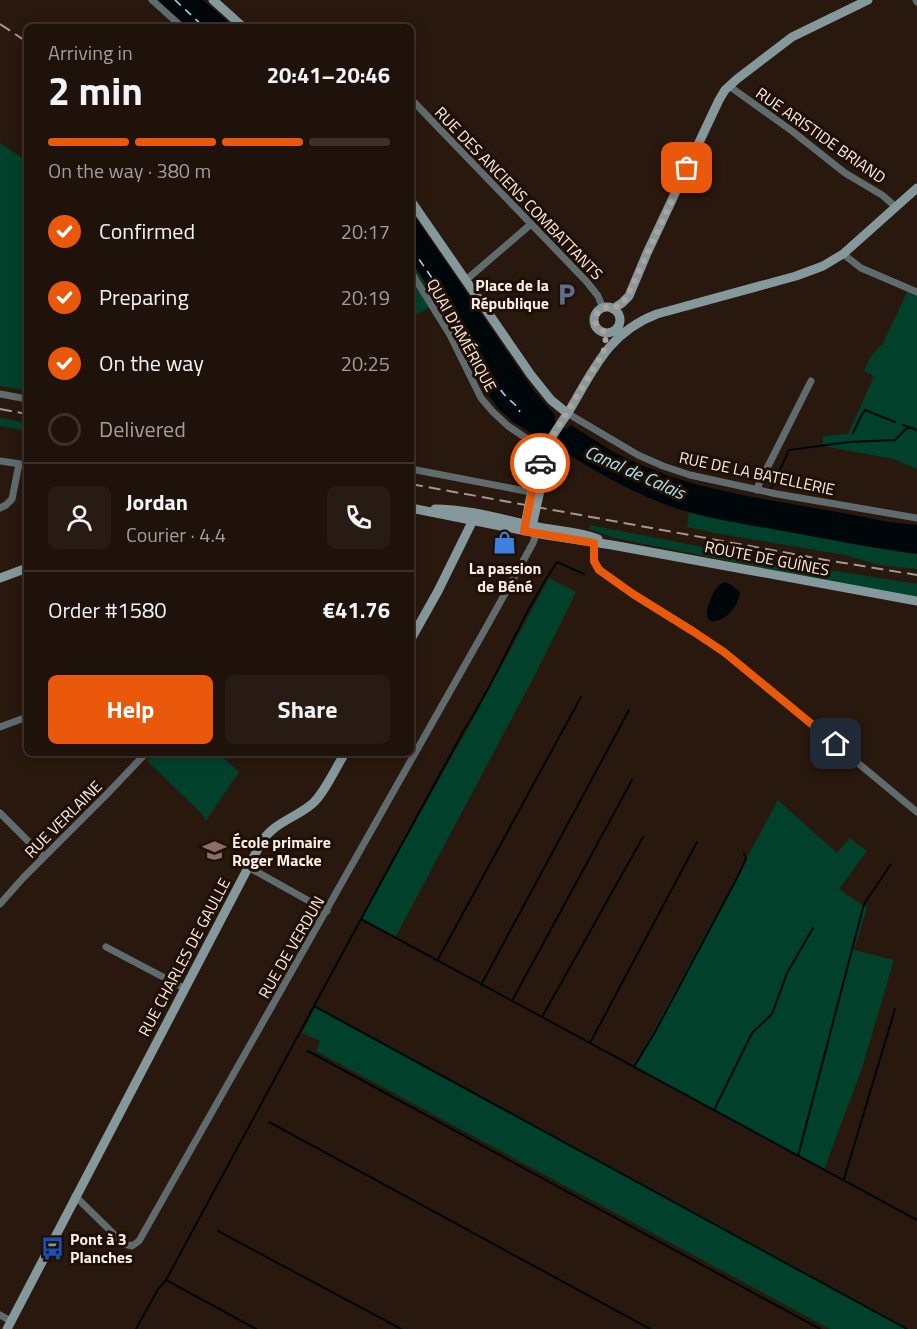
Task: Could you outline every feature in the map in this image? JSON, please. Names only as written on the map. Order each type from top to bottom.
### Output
[{"type":"street","points":[[152,0],[179,24]]},
{"type":"street","points":[[213,0],[240,24]]},
{"type":"street","points":[[868,0],[792,37],[729,86],[719,100],[628,296],[622,303],[596,314],[595,322],[599,329],[606,332],[612,331],[626,323],[807,273],[831,263],[843,254],[917,188]]},
{"type":"street","name":"RUE ARISTIDE BRIAND","points":[[729,86],[846,173],[882,195],[896,207]]},
{"type":"street","name":"RUE DES ANCIENS COMBATTANTS","points":[[414,102],[591,286],[608,308]]},
{"type":"street","points":[[414,205],[535,381],[565,417]]},
{"type":"street","points":[[466,280],[531,224]]},
{"type":"street","points":[[843,254],[861,268],[917,292]]},
{"type":"street","name":"QUAI D'AMÉRIQUE","points":[[414,277],[450,335],[484,402],[508,426],[547,448]]},
{"type":"street","points":[[608,308],[620,316],[617,328]]},
{"type":"street","points":[[602,355],[624,333],[649,317]]},
{"type":"street","points":[[531,529],[535,493],[547,448],[602,355],[606,332]]},
{"type":"street","points":[[756,490],[811,381]]},
{"type":"street","points":[[0,394],[24,398]]},
{"type":"street","name":"RUE DE LA BATELLERIE","points":[[565,417],[651,461],[690,475],[756,490],[917,518]]},
{"type":"street","points":[[0,461],[23,465],[12,499],[6,506],[0,508]]},
{"type":"street","points":[[414,470],[535,493]]},
{"type":"street","points":[[414,509],[531,529]]},
{"type":"street","points":[[422,510],[456,510],[531,529]]},
{"type":"street","points":[[414,634],[473,520]]},
{"type":"street","name":"ROUTE DE GUÎNES","points":[[531,529],[579,533],[612,545],[917,601]]},
{"type":"street","name":"RUE DE VERDUN","points":[[414,755],[533,543],[531,529]]},
{"type":"street","points":[[594,540],[594,561],[599,570],[724,652],[917,812]]},
{"type":"street","points":[[0,578],[24,569]]},
{"type":"street","points":[[0,728],[24,718]]},
{"type":"street","name":"RUE VERLAINE","points":[[0,904],[143,756]]},
{"type":"street","name":"RUE CHARLES DE GAULLE","points":[[9,1325],[261,843],[271,830],[309,807],[317,799],[343,756]]},
{"type":"street","name":"RUE DE VERDUN","points":[[75,1196],[123,1244],[132,1246],[139,1241],[413,756]]},
{"type":"street","points":[[0,813],[44,857]]},
{"type":"street","points":[[248,867],[327,910]]},
{"type":"street","points":[[106,947],[184,988]]},
{"type":"street","points":[[0,1315],[9,1325]]},
{"type":"green space","points":[[0,143],[24,159],[24,390],[0,386]]},
{"type":"green space","points":[[414,266],[438,302],[414,316]]},
{"type":"green space","points":[[909,288],[917,292],[917,469],[893,459],[823,446],[823,436],[848,434],[874,376],[864,371],[871,356],[883,343]]},
{"type":"green space","points":[[0,418],[24,422],[24,430],[0,426]]},
{"type":"green space","points":[[689,512],[917,554],[917,569],[879,565],[845,555],[687,527]]},
{"type":"green space","points":[[590,525],[779,562],[917,584],[917,597],[615,538],[589,529]]},
{"type":"green space","points":[[549,578],[576,592],[536,673],[395,938],[361,919]]},
{"type":"green space","points":[[152,756],[221,756],[239,772],[206,821],[201,813],[147,761]]},
{"type":"green space","points":[[778,800],[837,853],[850,838],[867,851],[839,889],[867,908],[854,950],[894,960],[862,1068],[824,1170],[634,1067]]},
{"type":"green space","points":[[316,1006],[910,1329],[830,1329],[325,1056],[316,1051],[320,1041],[302,1033]]},
{"type":"water","points":[[157,0],[203,0],[231,24],[184,24]]},
{"type":"water","name":"Canal de Calais","points":[[414,215],[535,392],[555,415],[555,422],[566,429],[571,425],[615,453],[644,466],[698,485],[889,522],[917,525],[917,554],[702,516],[631,490],[556,447],[561,439],[548,433],[541,439],[513,422],[498,408],[484,389],[438,302],[414,266]]},
{"type":"water","points":[[724,582],[740,592],[737,602],[725,617],[712,621],[708,618],[707,612],[710,601],[717,588]]},
{"type":"waterway","points":[[853,433],[865,410],[895,422]]},
{"type":"waterway","points":[[903,425],[917,430]]},
{"type":"waterway","points":[[771,489],[789,450],[849,442],[895,440],[908,427]]},
{"type":"waterway","points":[[584,574],[557,562],[544,582],[361,919],[917,1220]]},
{"type":"waterway","points":[[437,961],[581,697]]},
{"type":"waterway","points":[[481,985],[629,710]]},
{"type":"waterway","points":[[513,999],[632,780]]},
{"type":"waterway","points":[[542,1017],[643,837]]},
{"type":"waterway","points":[[590,1043],[697,842]]},
{"type":"waterway","points":[[634,1067],[737,878],[746,859],[744,853]]},
{"type":"waterway","points":[[798,1156],[864,904],[891,864]]},
{"type":"waterway","points":[[256,1329],[166,1280],[361,919]]},
{"type":"waterway","points":[[714,1110],[752,1033],[772,1014],[787,973],[813,928]]},
{"type":"waterway","points":[[314,1006],[907,1329]]},
{"type":"waterway","points":[[844,1179],[895,1009]]},
{"type":"waterway","points":[[308,1051],[820,1329]]},
{"type":"waterway","points":[[269,1122],[650,1329]]},
{"type":"waterway","points":[[218,1231],[401,1329]]},
{"type":"waterway","points":[[136,1329],[158,1289],[166,1280]]},
{"type":"ferry route","points":[[175,0],[201,24]]},
{"type":"ferry route","points":[[414,252],[460,320],[499,388],[520,410],[519,412]]},
{"type":"railway","points":[[0,24],[24,40]]},
{"type":"railway","points":[[0,409],[24,413]]},
{"type":"railway","points":[[414,485],[917,575]]},
{"type":"way so far","points":[[540,463],[549,442],[604,351],[606,332],[597,326],[596,314],[603,308],[613,309],[627,297],[687,168]]},
{"type":"place","name":"Place de la République","points":[[567,294]]},
{"type":"place","name":"La passion de Béné","points":[[505,543]]},
{"type":"place","name":"École primaire Roger Macke","points":[[214,851]]},
{"type":"place","name":"Pont à 3 Planches","points":[[52,1248]]},
{"type":"route","points":[[540,463],[524,531],[594,543],[594,561],[599,570],[724,652],[836,744]]}]
